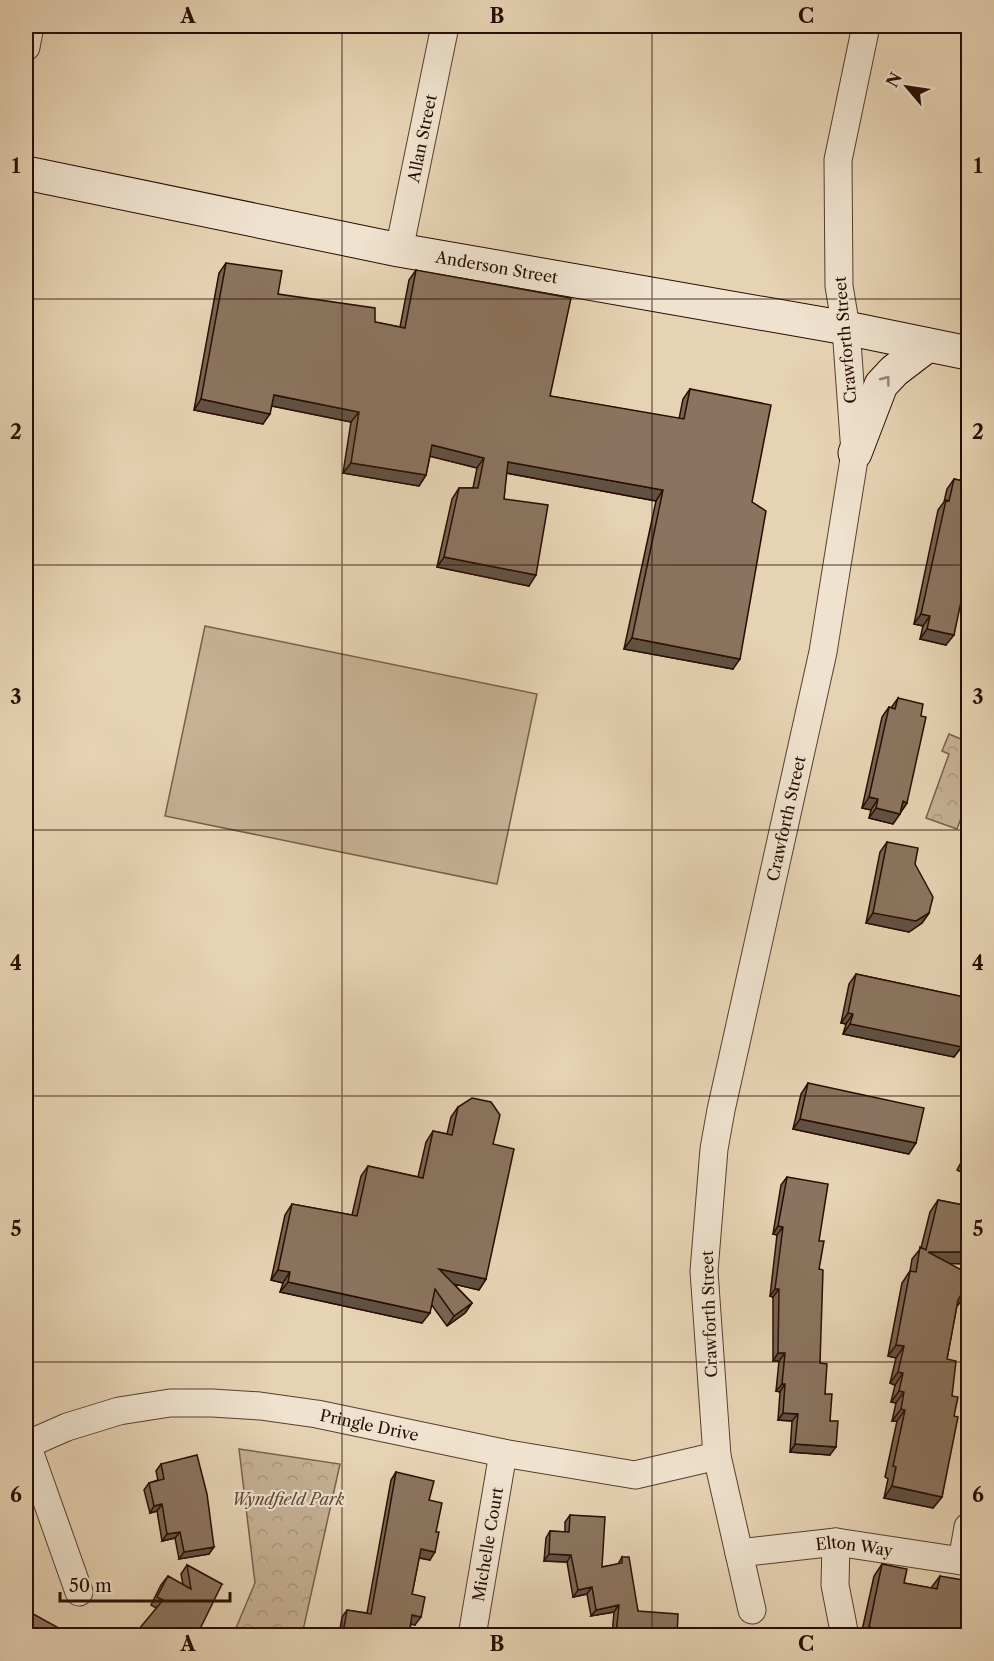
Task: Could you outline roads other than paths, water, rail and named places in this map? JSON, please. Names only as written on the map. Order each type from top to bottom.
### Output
[{"type":"main road","name":"Anderson Street","points":[[26,173],[399,250],[846,328],[969,353]]},
{"type":"main road","points":[[855,453],[881,385],[894,371],[928,345]]},
{"type":"street","points":[[26,47],[30,26]]},
{"type":"street","name":"Allan Street","points":[[399,250],[445,26]]},
{"type":"street","name":"Crawforth Street","points":[[752,1610],[717,1456],[704,1271],[714,1149],[823,652],[855,453],[846,328],[839,286],[838,160],[867,26]]},
{"type":"street","name":"Pringle Drive","points":[[26,1445],[67,1427],[119,1411],[170,1403],[212,1403],[260,1406],[317,1414],[502,1453],[635,1475],[717,1456]]},
{"type":"street","points":[[26,1445],[79,1592]]},
{"type":"street","name":"Michelle Court","points":[[472,1635],[502,1453]]},
{"type":"street","points":[[965,1562],[969,1527]]},
{"type":"street","points":[[836,1542],[835,1585],[845,1635]]},
{"type":"street","name":"Elton Way","points":[[739,1553],[836,1542],[965,1562]]},
{"type":"park label","name":"Wyndfield Park","points":[[288,1499]]}]
